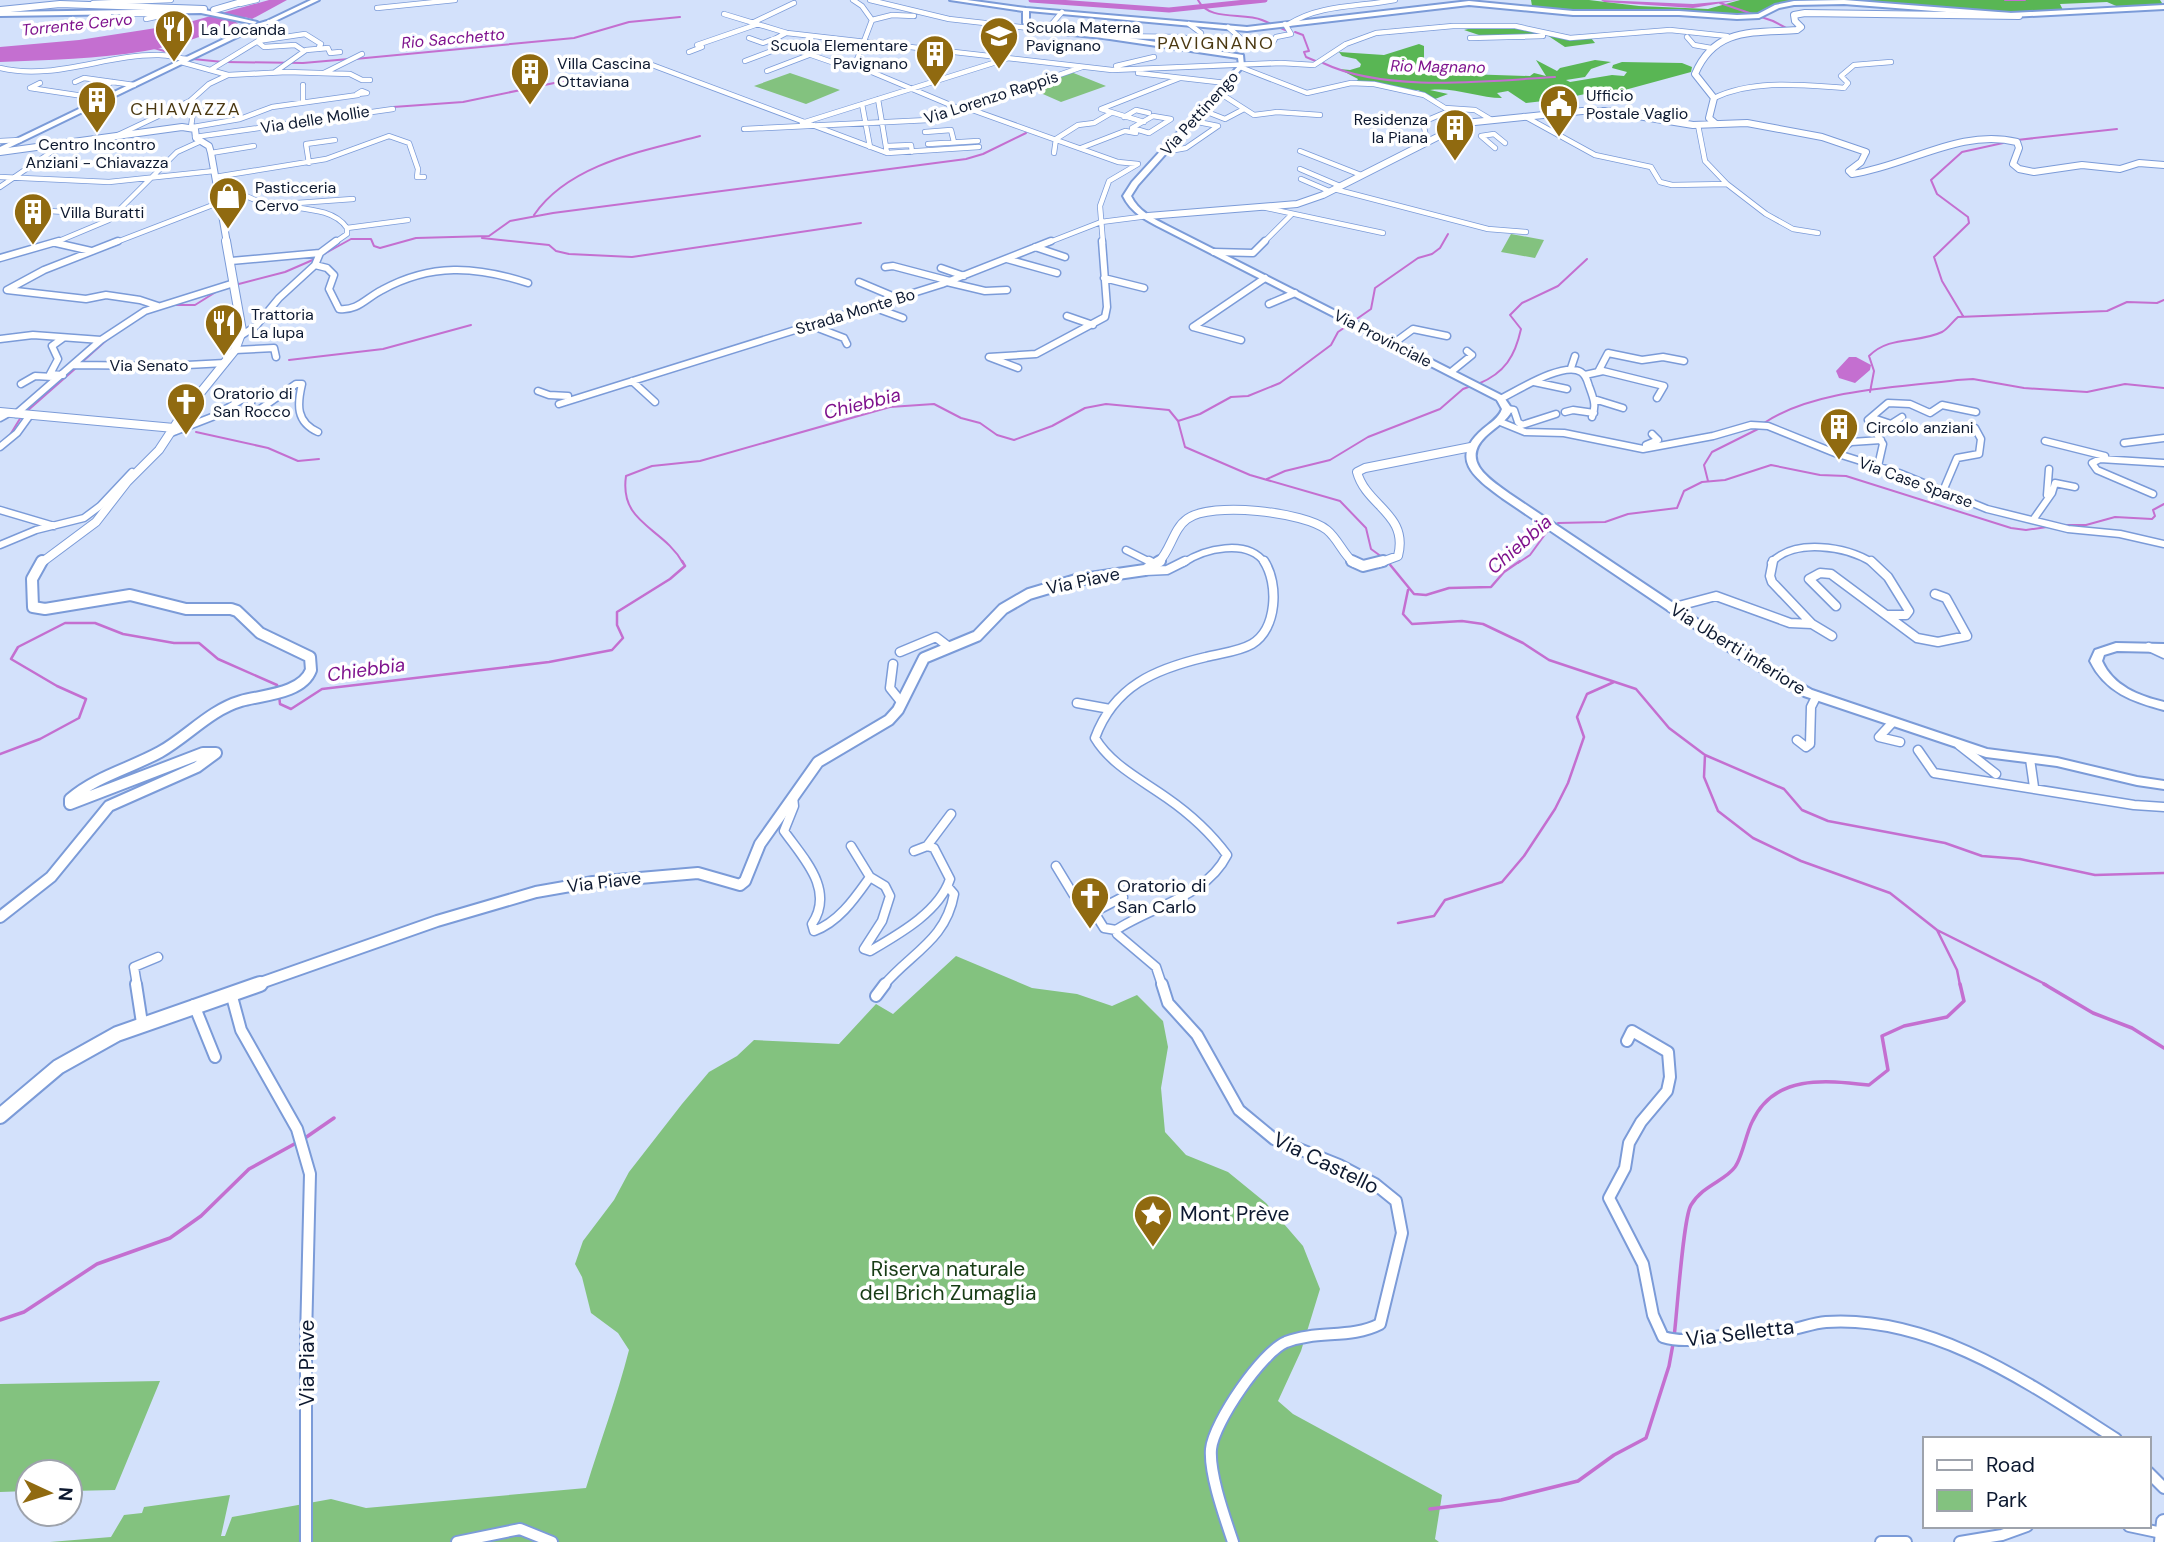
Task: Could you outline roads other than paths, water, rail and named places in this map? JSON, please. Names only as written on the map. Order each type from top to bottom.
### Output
[{"type":"main road","points":[[0,12],[210,11],[249,23],[270,22],[316,0]]},
{"type":"main road","points":[[953,0],[1228,27],[1269,26],[1458,4],[1598,14],[1679,13],[1716,17],[1758,15],[1788,4],[1844,2],[2026,15],[2164,7]]},
{"type":"main road","points":[[1025,9],[1029,27]]},
{"type":"main road","points":[[0,151],[230,38],[249,23]]},
{"type":"main road","name":"Via Pettinengo","points":[[1029,27],[1200,47],[1236,54],[1243,58],[1241,66],[1135,184],[1128,196],[1132,207],[1148,216]]},
{"type":"main road","name":"Via Provinciale","points":[[1148,216],[1451,372],[1504,404]]},
{"type":"main road","points":[[1470,453],[1480,435],[1504,417],[1504,404]]},
{"type":"main road","name":"Via Uberti inferiore","points":[[1470,453],[1476,472],[1506,496],[1771,674],[1816,697],[1986,753],[2057,762],[2137,782],[2164,785]]},
{"type":"main road","points":[[2164,648],[2116,647],[2099,653],[2096,662],[2105,678],[2115,685],[2131,695],[2164,706]]},
{"type":"street","points":[[0,12],[60,2],[171,0]]},
{"type":"street","points":[[210,11],[246,0]]},
{"type":"street","points":[[60,2],[210,11],[257,0]]},
{"type":"street","points":[[377,8],[456,0]]},
{"type":"street","points":[[853,0],[862,6],[872,20]]},
{"type":"street","points":[[870,0],[887,6],[976,22]]},
{"type":"street","points":[[1103,36],[1183,37],[1200,47],[1232,48],[1272,44],[1276,37],[1291,34],[1287,24],[1298,18],[1395,0]]},
{"type":"street","points":[[689,52],[702,47],[697,45],[755,23],[794,3]]},
{"type":"street","points":[[129,14],[168,11]]},
{"type":"street","points":[[1050,26],[1062,12]]},
{"type":"street","points":[[1470,38],[1530,35],[1570,38],[1670,30],[1727,36],[1801,29],[1800,25],[1794,22],[1794,15],[1815,12],[2009,17],[2026,15]]},
{"type":"street","points":[[93,15],[169,14],[146,19]]},
{"type":"street","points":[[724,14],[787,33],[1226,83]]},
{"type":"street","points":[[872,20],[895,15],[1093,31]]},
{"type":"street","points":[[855,65],[872,20]]},
{"type":"street","points":[[212,69],[257,42],[272,24],[270,22]]},
{"type":"street","points":[[1189,24],[1201,33],[1200,47]]},
{"type":"street","points":[[1112,70],[1314,65],[1346,44],[1376,33],[1423,28],[1515,26],[1570,38]]},
{"type":"street","points":[[1228,27],[1248,45]]},
{"type":"street","points":[[749,38],[763,43],[787,33]]},
{"type":"street","points":[[257,42],[305,34],[320,44],[319,47]]},
{"type":"street","points":[[1714,98],[1695,74],[1711,48],[1727,36]]},
{"type":"street","points":[[1687,37],[1694,45],[1711,48]]},
{"type":"street","points":[[771,40],[846,67],[855,65],[962,108],[1118,162],[1138,164],[1109,181],[1100,206],[1107,313],[1100,322],[1035,354],[989,357],[1018,368]]},
{"type":"street","points":[[257,42],[264,47],[295,45],[304,51]]},
{"type":"street","points":[[745,61],[785,46]]},
{"type":"street","points":[[0,68],[20,72],[56,70],[159,55],[184,60],[228,75],[269,76],[304,51],[319,47],[328,48],[330,53],[340,52]]},
{"type":"street","points":[[321,74],[362,54]]},
{"type":"street","points":[[767,71],[809,55]]},
{"type":"street","points":[[1098,68],[1154,57]]},
{"type":"street","points":[[802,123],[1009,58]]},
{"type":"street","points":[[644,62],[887,153],[912,152],[929,147],[954,142],[979,144],[929,147]]},
{"type":"street","points":[[1716,124],[1709,117],[1714,98],[1730,90],[1791,84],[1844,88],[1848,83],[1841,76],[1851,66],[1891,62]]},
{"type":"street","points":[[1241,66],[1307,93],[1351,83],[1374,84],[1424,95],[1437,105],[1451,109],[1475,110],[1490,119]]},
{"type":"street","name":"Via Lorenzo Rappis","points":[[883,125],[923,122],[1084,67]]},
{"type":"street","points":[[275,72],[355,75],[362,80],[370,80]]},
{"type":"street","points":[[116,136],[190,101],[209,84],[228,75]]},
{"type":"street","points":[[65,93],[84,78],[134,85]]},
{"type":"street","points":[[1144,122],[1132,128],[1149,133],[1171,119],[1155,115],[1144,122],[1101,109],[1180,78]]},
{"type":"street","points":[[40,83],[30,88],[83,96],[112,82]]},
{"type":"street","points":[[303,85],[303,103]]},
{"type":"street","points":[[1218,92],[1258,116],[1277,112],[1320,115]]},
{"type":"street","points":[[0,151],[192,127],[240,119],[263,109],[358,95]]},
{"type":"street","points":[[878,99],[887,153]]},
{"type":"street","points":[[190,101],[193,112],[192,127],[197,139],[210,150],[218,175],[220,203],[242,335]]},
{"type":"street","points":[[862,104],[870,147]]},
{"type":"street","name":"Via delle Mollie","points":[[152,178],[182,148],[197,139],[393,109]]},
{"type":"street","points":[[1202,110],[1225,119],[1244,109]]},
{"type":"street","points":[[1399,124],[1424,121],[1451,109]]},
{"type":"street","points":[[1124,117],[1136,110],[1149,113]]},
{"type":"street","points":[[1148,216],[1297,204],[1335,189],[1427,141],[1473,121],[1595,110],[1698,125],[1746,122],[1822,137],[1864,150],[1866,154],[1849,171],[1852,174],[1962,143],[1994,138],[2014,141],[2019,148],[2013,164],[2026,171],[2050,172],[2082,166],[2126,169],[2138,163],[2164,165]]},
{"type":"street","points":[[1054,153],[1056,139],[1078,125],[1094,123],[1111,113]]},
{"type":"street","points":[[1524,116],[1595,155],[1651,167],[1660,182],[1672,185],[1727,184]]},
{"type":"street","points":[[936,118],[938,131]]},
{"type":"street","points":[[1164,152],[1172,154],[1209,135],[1218,126],[1193,121]]},
{"type":"street","points":[[1424,121],[1427,141]]},
{"type":"street","points":[[1473,121],[1487,134]]},
{"type":"street","points":[[923,122],[929,147]]},
{"type":"street","points":[[744,129],[866,123],[883,125]]},
{"type":"street","points":[[1698,125],[1705,161],[1727,184],[1766,214],[1793,229],[1818,233]]},
{"type":"street","points":[[925,132],[951,130],[954,142]]},
{"type":"street","points":[[1081,148],[1125,131],[1136,133]]},
{"type":"street","points":[[1495,148],[1481,136],[1494,134],[1506,144]]},
{"type":"street","points":[[0,177],[109,182],[218,175],[309,163],[337,156],[383,136],[396,136],[410,143],[418,169],[417,177],[424,177]]},
{"type":"street","points":[[0,140],[20,140]]},
{"type":"street","points":[[309,163],[306,144],[335,140]]},
{"type":"street","points":[[0,187],[64,144]]},
{"type":"street","points":[[887,146],[911,145],[912,152]]},
{"type":"street","points":[[210,150],[254,146]]},
{"type":"street","points":[[1300,151],[1361,175]]},
{"type":"street","points":[[1300,169],[1335,189]]},
{"type":"street","points":[[218,175],[232,189],[273,205],[334,216],[347,228],[343,239],[320,253],[231,261]]},
{"type":"street","points":[[0,258],[55,243],[98,226],[114,215],[152,178]]},
{"type":"street","points":[[1301,179],[1499,232],[1526,232]]},
{"type":"street","points":[[4,290],[44,270],[244,193]]},
{"type":"street","points":[[273,205],[353,199]]},
{"type":"street","points":[[1262,207],[1383,233]]},
{"type":"street","points":[[33,210],[114,215]]},
{"type":"street","points":[[1214,252],[1253,253],[1292,214]]},
{"type":"street","name":"Strada Monte Bo","points":[[559,404],[948,282],[1101,222],[1148,216]]},
{"type":"street","points":[[347,228],[408,220]]},
{"type":"street","points":[[1463,223],[1481,233],[1505,237]]},
{"type":"street","points":[[55,243],[94,251]]},
{"type":"street","points":[[1035,247],[1065,257]]},
{"type":"street","points":[[0,918],[35,891],[75,849],[97,817],[108,807],[153,783],[204,763],[216,753],[202,752],[70,804],[70,799],[75,794],[93,780],[157,754],[219,710],[292,687],[309,676],[312,667],[310,657],[260,633],[237,611],[186,609],[130,595],[45,609],[33,607],[32,579],[42,561],[96,522],[114,496],[175,431],[235,350],[242,335],[256,326],[279,298],[315,265],[320,253]]},
{"type":"street","points":[[1007,259],[1057,273]]},
{"type":"street","points":[[315,265],[327,268],[334,275],[329,289],[339,309],[351,311],[377,293],[418,274],[439,269],[465,268],[528,283]]},
{"type":"street","points":[[885,267],[893,266],[985,291],[1007,290]]},
{"type":"street","points":[[941,268],[964,276]]},
{"type":"street","points":[[1104,278],[1144,288]]},
{"type":"street","points":[[1241,340],[1193,327],[1265,278]]},
{"type":"street","points":[[859,282],[897,298]]},
{"type":"street","points":[[0,418],[61,376],[101,340],[158,306],[234,285]]},
{"type":"street","points":[[4,290],[86,299],[106,295],[158,306]]},
{"type":"street","points":[[1269,304],[1295,293]]},
{"type":"street","points":[[870,306],[903,318]]},
{"type":"street","points":[[1067,316],[1093,325]]},
{"type":"street","points":[[810,325],[844,338],[847,344]]},
{"type":"street","points":[[1394,343],[1413,329],[1447,337]]},
{"type":"street","points":[[0,339],[33,335],[63,338],[76,336],[101,340]]},
{"type":"street","points":[[61,376],[50,374],[58,359],[52,346],[63,338]]},
{"type":"street","points":[[235,350],[274,348],[276,357]]},
{"type":"street","points":[[1451,372],[1468,361],[1472,355],[1467,351]]},
{"type":"street","points":[[1556,414],[1544,414],[1529,424],[1522,425],[1518,422],[1514,410],[1504,404],[1534,382],[1571,369],[1585,375],[1595,375],[1608,353],[1642,360],[1669,358],[1684,361]]},
{"type":"street","points":[[1571,369],[1575,356]]},
{"type":"street","name":"Via Senato","points":[[74,365],[168,366],[225,363]]},
{"type":"street","points":[[1598,372],[1664,386],[1657,398]]},
{"type":"street","points":[[1565,412],[1573,410],[1593,415],[1594,399],[1585,375]]},
{"type":"street","points":[[21,384],[35,376],[61,376]]},
{"type":"street","points":[[632,381],[655,402]]},
{"type":"street","points":[[1534,382],[1567,389]]},
{"type":"street","points":[[175,431],[212,417],[250,395],[254,396],[247,413],[253,414],[296,384],[302,384],[296,398],[300,416],[311,430],[318,432]]},
{"type":"street","points":[[538,391],[549,395],[568,396],[568,401]]},
{"type":"street","points":[[1594,399],[1623,408]]},
{"type":"street","points":[[1878,466],[1881,440],[1868,420],[1883,407],[1893,403],[1910,404],[1930,413],[1942,405],[1976,412]]},
{"type":"street","points":[[9,413],[192,431]]},
{"type":"street","points":[[0,447],[17,433],[30,415]]},
{"type":"street","points":[[1873,418],[1891,424],[1902,417]]},
{"type":"street","name":"Via Case Sparse","points":[[1498,421],[1525,432],[1564,433],[1643,449],[1667,447],[1757,425],[1768,426],[1987,509],[2061,527],[2120,534],[2164,544]]},
{"type":"street","points":[[1943,491],[1957,458],[1979,454],[1981,439],[1975,428]]},
{"type":"street","points":[[1622,446],[1651,444],[1658,440],[1652,434]]},
{"type":"street","points":[[2124,443],[2164,438]]},
{"type":"street","points":[[1835,453],[1855,441],[1881,440]]},
{"type":"street","points":[[2045,441],[2128,462]]},
{"type":"street","points":[[1145,571],[1156,565],[1170,551],[1177,527],[1184,519],[1201,513],[1215,512],[1286,515],[1308,519],[1325,528],[1355,565],[1363,567],[1379,564],[1401,553],[1397,528],[1384,508],[1359,482],[1357,472],[1364,468],[1452,452],[1470,453]]},
{"type":"street","points":[[0,545],[36,530],[83,518],[150,458]]},
{"type":"street","points":[[2153,494],[2097,470],[2092,464],[2093,460],[2164,463]]},
{"type":"street","points":[[2047,498],[2049,469]]},
{"type":"street","points":[[2033,520],[2052,493],[2055,483],[2075,487]]},
{"type":"street","points":[[0,510],[55,526]]},
{"type":"street","points":[[1832,636],[1812,624],[1774,585],[1770,576],[1770,565],[1775,558],[1787,552],[1807,548],[1834,549],[1867,559],[1891,581],[1909,611],[1906,615],[1887,615]]},
{"type":"street","points":[[1126,550],[1156,565]]},
{"type":"street","points":[[1116,930],[1207,880],[1224,866],[1227,855],[1207,829],[1186,810],[1102,750],[1095,738],[1098,724],[1126,690],[1141,679],[1182,663],[1253,644],[1265,634],[1270,623],[1270,566],[1264,558],[1252,553],[1209,550],[1175,570],[1145,571]]},
{"type":"street","name":"Via Piave","points":[[0,1116],[58,1067],[89,1048],[142,1023],[437,920],[559,887],[698,873],[740,885],[745,881],[760,844],[818,762],[889,720],[902,703],[924,658],[975,637],[1005,607],[1038,590],[1090,578],[1145,571]]},
{"type":"street","points":[[1836,606],[1809,579],[1820,573],[1831,574],[1917,638],[1926,641],[1953,641],[1967,636],[1946,598],[1935,594]]},
{"type":"street","points":[[1671,607],[1716,596],[1790,623],[1805,626],[1812,624]]},
{"type":"street","points":[[900,652],[936,637],[949,647]]},
{"type":"street","points":[[2149,647],[2164,654]]},
{"type":"street","points":[[893,664],[890,688],[902,703]]},
{"type":"street","points":[[1797,740],[1806,747],[1810,744],[1811,707],[1816,697]]},
{"type":"street","points":[[1077,703],[1110,709]]},
{"type":"street","points":[[1892,723],[1879,737],[1900,742]]},
{"type":"street","points":[[1959,745],[1997,774]]},
{"type":"street","points":[[1918,750],[1934,773],[2034,787],[2134,806],[2164,807]]},
{"type":"street","points":[[2030,759],[2034,787]]},
{"type":"street","points":[[793,797],[794,806],[784,831],[818,879],[820,912],[812,924],[814,931],[822,929],[849,906],[870,877]]},
{"type":"street","points":[[928,846],[926,844],[951,814]]},
{"type":"street","points":[[851,846],[870,877],[885,886],[890,896],[879,927],[866,941],[864,949],[870,951],[928,910],[943,896],[948,887],[950,879],[934,848],[928,846],[914,851]]},
{"type":"street","name":"Via Castello","points":[[1056,866],[1073,894],[1094,912],[1104,928],[1116,930],[1156,967],[1168,1003],[1197,1035],[1239,1110],[1274,1139],[1339,1165],[1375,1184],[1396,1200],[1402,1233],[1380,1324],[1365,1333],[1312,1336],[1280,1343],[1258,1361],[1212,1443],[1216,1486],[1233,1542]]},
{"type":"street","points":[[876,996],[890,977],[923,950],[950,917],[954,894],[948,887]]},
{"type":"street","points":[[1094,912],[1124,897]]},
{"type":"street","points":[[142,1023],[134,967],[158,957]]},
{"type":"street","name":"Via Piave","points":[[230,992],[242,1030],[297,1129],[310,1174],[306,1338],[306,1542]]},
{"type":"street","points":[[194,1005],[215,1057]]},
{"type":"street","name":"Via Selletta","points":[[1627,1041],[1632,1031],[1668,1052],[1670,1077],[1667,1091],[1641,1122],[1629,1143],[1625,1168],[1609,1198],[1616,1216],[1640,1257],[1647,1276],[1654,1323],[1663,1337],[1672,1340],[1707,1340],[1732,1335],[1748,1336],[1826,1322],[1898,1329],[1940,1341],[1984,1361],[2113,1437]]},
{"type":"street","points":[[2150,1474],[2164,1488]]},
{"type":"street","points":[[1960,1542],[2002,1535],[2021,1528]]},
{"type":"street","points":[[2140,1528],[2162,1532]]},
{"type":"street","points":[[457,1542],[520,1529],[552,1542]]},
{"type":"street","points":[[1881,1542],[1903,1542]]},
{"type":"waterway","points":[[1031,0],[1169,10],[1265,0]]},
{"type":"waterway","name":"Rio Magnano","points":[[1198,0],[1203,7],[1218,14],[1254,18],[1289,31]]},
{"type":"waterway","name":"Torrente Cervo","points":[[1604,0],[1693,6],[1736,0]]},
{"type":"waterway","points":[[2005,0],[2025,0]]},
{"type":"waterway","points":[[1720,3],[1773,21],[1788,29]]},
{"type":"waterway","name":"Rio Sacchetto","points":[[355,59],[574,38],[629,22],[680,17]]},
{"type":"waterway","name":"Rio Magnano","points":[[1295,32],[1303,35],[1309,51],[1304,52],[1306,57],[1318,62]]},
{"type":"waterway","name":"Rio Sacchetto","points":[[154,48],[178,55]]},
{"type":"waterway","name":"Rio Sacchetto","points":[[193,59],[223,62]]},
{"type":"waterway","name":"Rio Sacchetto","points":[[226,62],[303,63],[349,59]]},
{"type":"waterway","name":"Rio Magnano","points":[[1323,63],[1348,72],[1406,82],[1555,77]]},
{"type":"waterway","points":[[393,107],[463,102],[578,78]]},
{"type":"waterway","points":[[2017,140],[2117,129]]},
{"type":"waterway","points":[[324,254],[351,239],[371,239],[374,246],[380,248],[416,238],[489,236],[510,221],[553,213],[966,159],[983,154],[1026,133]]},
{"type":"waterway","points":[[534,215],[567,183],[587,172],[632,154],[700,136]]},
{"type":"waterway","points":[[1963,316],[1942,281],[1934,257],[1969,223],[1968,217],[1937,194],[1931,180],[1962,152],[2003,143]]},
{"type":"waterway","points":[[482,238],[549,245],[556,251],[569,254],[632,257],[861,223]]},
{"type":"waterway","points":[[1178,421],[1200,414],[1231,397],[1248,396],[1280,383],[1331,345],[1338,332],[1371,309],[1375,288],[1418,258],[1432,254],[1440,248],[1448,234]]},
{"type":"waterway","points":[[235,285],[285,272],[315,259]]},
{"type":"waterway","points":[[1478,384],[1502,369],[1516,347],[1521,329],[1510,315],[1522,303],[1558,286],[1587,259]]},
{"type":"waterway","points":[[170,305],[195,305],[219,290]]},
{"type":"waterway","points":[[1870,390],[1874,371],[1869,356],[1877,349],[1895,342],[1933,336],[1946,329],[1958,317],[2107,311],[2127,302],[2157,303],[2164,300]]},
{"type":"waterway","points":[[289,360],[383,349],[471,325]]},
{"type":"waterway","points":[[81,363],[110,337]]},
{"type":"waterway","points":[[26,412],[76,368]]},
{"type":"waterway","points":[[1870,390],[1973,379],[2024,388],[2087,392],[2125,384],[2164,388]]},
{"type":"waterway","points":[[1267,479],[1285,471],[1330,460],[1368,437],[1440,409],[1463,389],[1471,386]]},
{"type":"waterway","points":[[1764,423],[1807,403],[1870,390]]},
{"type":"waterway","name":"Chiebbia","points":[[683,563],[675,551],[644,524],[629,505],[626,476],[652,466],[700,461],[890,407],[934,404],[961,418],[980,423],[997,435],[1014,440],[1052,426],[1085,408],[1106,404],[1169,410],[1178,421]]},
{"type":"waterway","points":[[10,435],[21,417]]},
{"type":"waterway","name":"Chiebbia","points":[[1178,421],[1185,447],[1250,475],[1340,501],[1366,528],[1371,549],[1382,557]]},
{"type":"waterway","points":[[1708,481],[1704,465],[1712,452],[1760,428]]},
{"type":"waterway","points":[[196,432],[268,448],[298,461],[319,459]]},
{"type":"waterway","name":"Chiebbia","points":[[1518,563],[1530,555],[1546,533],[1558,523],[1605,522],[1628,514],[1677,508],[1684,491],[1702,482],[1725,480],[1771,465],[1820,475],[1846,476],[2011,528],[2026,530],[2047,527]]},
{"type":"waterway","name":"Chiebbia","points":[[2061,525],[2086,525],[2115,517],[2152,519],[2155,516],[2153,510],[2164,504]]},
{"type":"waterway","name":"Chiebbia","points":[[279,695],[280,704],[291,709],[322,689],[549,662],[612,650],[623,638],[617,625],[617,612],[670,579],[685,566],[682,561]]},
{"type":"waterway","name":"Chiebbia","points":[[1389,563],[1387,561],[1414,594],[1426,595],[1449,588],[1491,587],[1504,572],[1520,561]]},
{"type":"waterway","points":[[1408,590],[1403,614],[1412,624],[1462,621],[1483,624],[1523,643],[1549,660],[1636,689],[1669,728],[1705,755]]},
{"type":"waterway","name":"Chiebbia","points":[[0,754],[40,739],[79,718],[86,699],[57,686],[11,659],[18,647],[65,623],[95,623],[123,634],[174,643],[199,643],[218,659],[277,685],[278,688]]},
{"type":"waterway","points":[[1398,923],[1434,916],[1445,900],[1502,882],[1524,856],[1555,809],[1568,783],[1584,737],[1577,717],[1587,694],[1614,682]]},
{"type":"waterway","points":[[1705,755],[1784,789],[1802,810],[1828,821],[1945,843],[1982,856],[2020,859],[2095,875],[2164,873]]},
{"type":"waterway","points":[[1705,755],[1704,777],[1718,811],[1753,838],[1801,861],[1890,893],[1937,930]]},
{"type":"waterway","points":[[1937,930],[2047,985]]},
{"type":"waterway","points":[[1937,930],[1957,970],[1960,985]]},
{"type":"waterway","points":[[1674,1337],[1683,1247],[1691,1205],[1735,1167],[1752,1122],[1762,1106],[1773,1095],[1802,1084],[1835,1082],[1869,1085],[1888,1070],[1882,1036],[1904,1026],[1947,1017],[1964,1001],[1960,984]]},
{"type":"waterway","points":[[2044,984],[2093,1013],[2132,1028],[2164,1048]]},
{"type":"waterway","points":[[305,1138],[334,1118]]},
{"type":"waterway","points":[[0,1320],[24,1312],[97,1264],[170,1238],[201,1216],[249,1169],[298,1142]]},
{"type":"waterway","points":[[1430,1509],[1501,1500],[1578,1481],[1614,1455],[1646,1438],[1669,1366],[1673,1344]]},
{"type":"place","name":"La Locanda","points":[[174,63]]},
{"type":"place","name":"Scuola Materna Pavignano","points":[[999,70]]},
{"type":"place","name":"Scuola Elementare Pavignano","points":[[935,88]]},
{"type":"place","name":"Villa Cascina Ottaviana","points":[[530,106]]},
{"type":"place","name":"Centro Incontro Anziani - Chiavazza","points":[[97,134]]},
{"type":"place","name":"Ufficio Postale Vaglio","points":[[1559,138]]},
{"type":"place","name":"Residenza la Piana","points":[[1455,162]]},
{"type":"place","name":"Pasticceria Cervo","points":[[228,230]]},
{"type":"place","name":"Villa Buratti","points":[[33,246]]},
{"type":"place","name":"Trattoria La lupa","points":[[224,357]]},
{"type":"place","name":"Oratorio di San Rocco","points":[[186,436]]},
{"type":"place","name":"Circolo anziani","points":[[1839,461]]},
{"type":"place","name":"Oratorio di San Carlo","points":[[1090,930]]},
{"type":"place","name":"Mont Prève","points":[[1153,1248]]},
{"type":"district","name":"PAVIGNANO","points":[[1216,43]]},
{"type":"district","name":"CHIAVAZZA","points":[[186,109]]},
{"type":"park label","name":"Riserva naturale del Brich Zumaglia","points":[[948,1281]]}]
